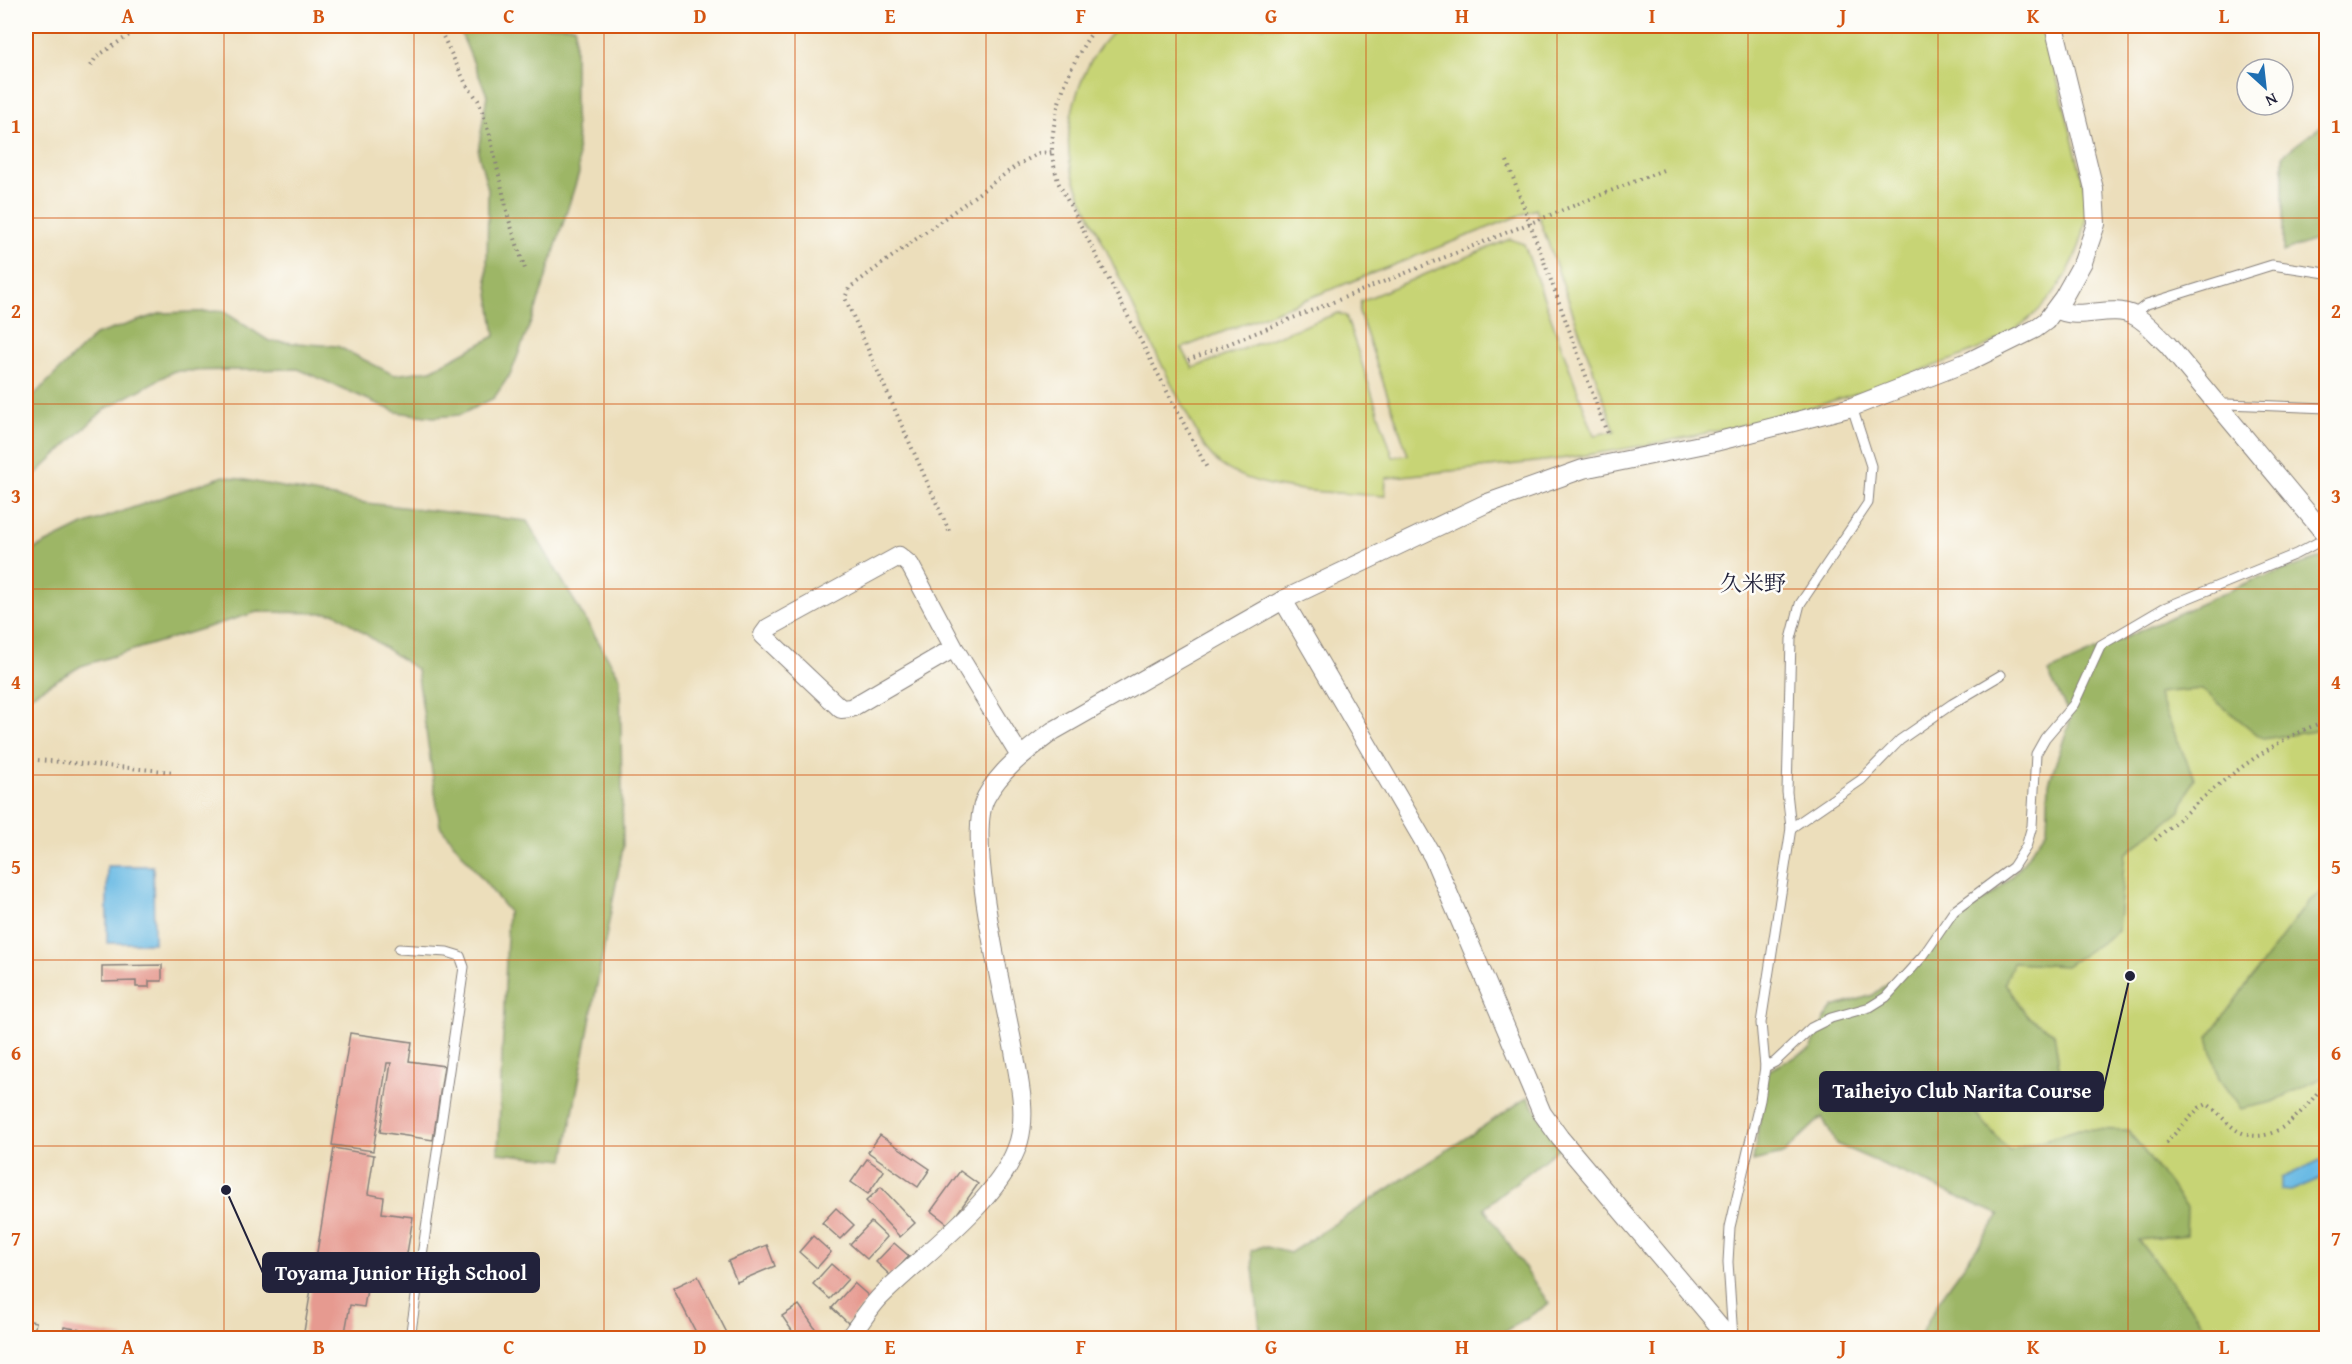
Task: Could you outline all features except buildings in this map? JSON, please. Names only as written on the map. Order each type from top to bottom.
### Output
[{"type":"street","points":[[849,1338],[877,1300],[978,1205],[1013,1159],[1020,1139],[1023,1120],[1021,1086],[984,886],[979,839],[980,816],[986,798],[1000,776],[1020,756],[1053,731],[1284,600],[1485,504],[1583,469],[1716,442],[1852,407],[1912,385],[2009,343],[2035,329],[2056,309],[2091,243],[2097,209],[2054,26]]},
{"type":"street","points":[[2056,309],[2065,314],[2114,311],[2133,315],[2167,344],[2326,537]]},
{"type":"street","points":[[954,648],[851,708],[841,709],[763,635],[768,628],[899,556],[910,565],[954,648],[1020,756]]},
{"type":"street","points":[[1284,600],[1433,857],[1542,1113],[1560,1138],[1731,1338]]},
{"type":"lane","points":[[2133,315],[2147,304],[2272,265],[2326,273]]},
{"type":"lane","points":[[2218,408],[2226,404],[2326,408]]},
{"type":"lane","points":[[1731,1338],[1728,1262],[1730,1227],[1760,1100],[1765,1067],[1761,1023],[1791,828],[1787,792],[1791,639],[1800,604],[1868,503],[1871,466],[1852,407]]},
{"type":"lane","points":[[1765,1067],[1775,1062],[1811,1028],[1831,1018],[1870,1007],[1886,997],[1923,956],[1954,911],[2013,867],[2026,847],[2032,825],[2036,754],[2045,738],[2074,704],[2100,645],[2164,608],[2296,554],[2326,537]]},
{"type":"lane","points":[[1791,828],[1861,780],[1900,740],[1952,704],[2001,675]]},
{"type":"lane","points":[[399,949],[447,952],[460,956],[464,967],[410,1338]]},
{"type":"path","points":[[91,66],[96,57],[143,26]]},
{"type":"path","points":[[438,26],[466,84],[478,100],[489,131],[509,220],[526,272]]},
{"type":"path","points":[[1097,26],[1085,41],[1068,75],[1054,128],[1052,152],[1058,182],[1207,468]]},
{"type":"path","points":[[949,531],[845,298],[849,288],[1016,166],[1039,153],[1052,152]]},
{"type":"path","points":[[1507,161],[1607,433]]},
{"type":"path","points":[[1188,360],[1663,170]]},
{"type":"path","points":[[2155,840],[2228,776],[2302,730],[2326,721]]},
{"type":"path","points":[[26,759],[175,772]]},
{"type":"path","points":[[2166,1143],[2199,1108],[2207,1104],[2238,1131],[2258,1137],[2275,1133],[2308,1106],[2326,1082]]},
{"type":"green space","points":[[458,26],[575,26],[575,112],[579,173],[536,309],[511,373],[494,398],[460,415],[434,417],[396,412],[298,369],[174,371],[105,409],[26,483],[26,403],[95,335],[162,313],[223,311],[269,341],[337,346],[394,375],[431,370],[495,336],[487,279],[488,189],[478,152],[487,95]]},
{"type":"green space","points":[[1120,26],[2044,26],[2087,197],[2087,215],[2077,251],[2069,269],[2048,300],[2035,314],[2009,333],[1983,347],[1874,388],[1749,424],[1665,442],[1532,463],[1386,478],[1385,496],[1300,490],[1277,486],[1237,474],[1219,463],[1205,448],[1154,348],[1076,184],[1070,162],[1069,145],[1073,107],[1087,70],[1107,38]],"holes":[[[1536,209],[1615,431],[1594,435],[1524,244],[1510,239],[1361,301],[1359,312],[1408,455],[1393,457],[1346,316],[1338,313],[1193,368],[1182,348]]]},
{"type":"green space","points":[[2326,122],[2326,236],[2283,252],[2283,155]]},
{"type":"green space","points":[[224,476],[366,503],[527,521],[620,678],[623,847],[564,1160],[498,1153],[508,911],[440,826],[417,670],[335,613],[257,612],[81,666],[26,698],[26,553],[83,525]]},
{"type":"green space","points":[[2326,556],[2326,725],[2315,731],[2263,739],[2201,689],[2157,693],[2194,778],[2180,811],[2125,854],[2118,931],[2066,966],[2013,963],[2005,983],[2027,1016],[2054,1033],[2061,1080],[2013,1096],[1989,1084],[1968,1104],[2009,1151],[2079,1129],[2128,1130],[2187,1208],[2186,1235],[2138,1240],[2199,1318],[2210,1338],[1919,1338],[1940,1299],[2000,1215],[1836,1144],[1822,1117],[1783,1154],[1753,1161],[1767,1071],[1811,1049],[1824,1020],[1834,1007],[1873,995],[1921,957],[1954,920],[1995,893],[2019,868],[2047,829],[2049,783],[2071,718],[2048,672],[2251,581]]},
{"type":"green space","points":[[2326,561],[2326,1338],[2116,1338],[2001,1215],[1810,1094],[2026,895],[2122,717]]},
{"type":"green space","points":[[2326,888],[2326,1070],[2322,1078],[2272,1102],[2241,1109],[2219,1079],[2208,1037],[2308,902]]},
{"type":"green space","points":[[1528,1097],[1559,1148],[1484,1208],[1549,1304],[1494,1338],[1251,1338],[1260,1329],[1251,1251],[1263,1246],[1290,1253]]},
{"type":"water","points":[[107,866],[153,866],[154,943],[107,943]]},
{"type":"water","points":[[2320,1161],[2326,1161],[2326,1176],[2291,1191],[2281,1190],[2281,1178]]},
{"type":"place","name":"Taiheiyo Club Narita Course","points":[[2130,976]]},
{"type":"place","name":"Toyama Junior High School","points":[[226,1190]]},
{"type":"district","name":"久米野","points":[[1753,583]]}]
